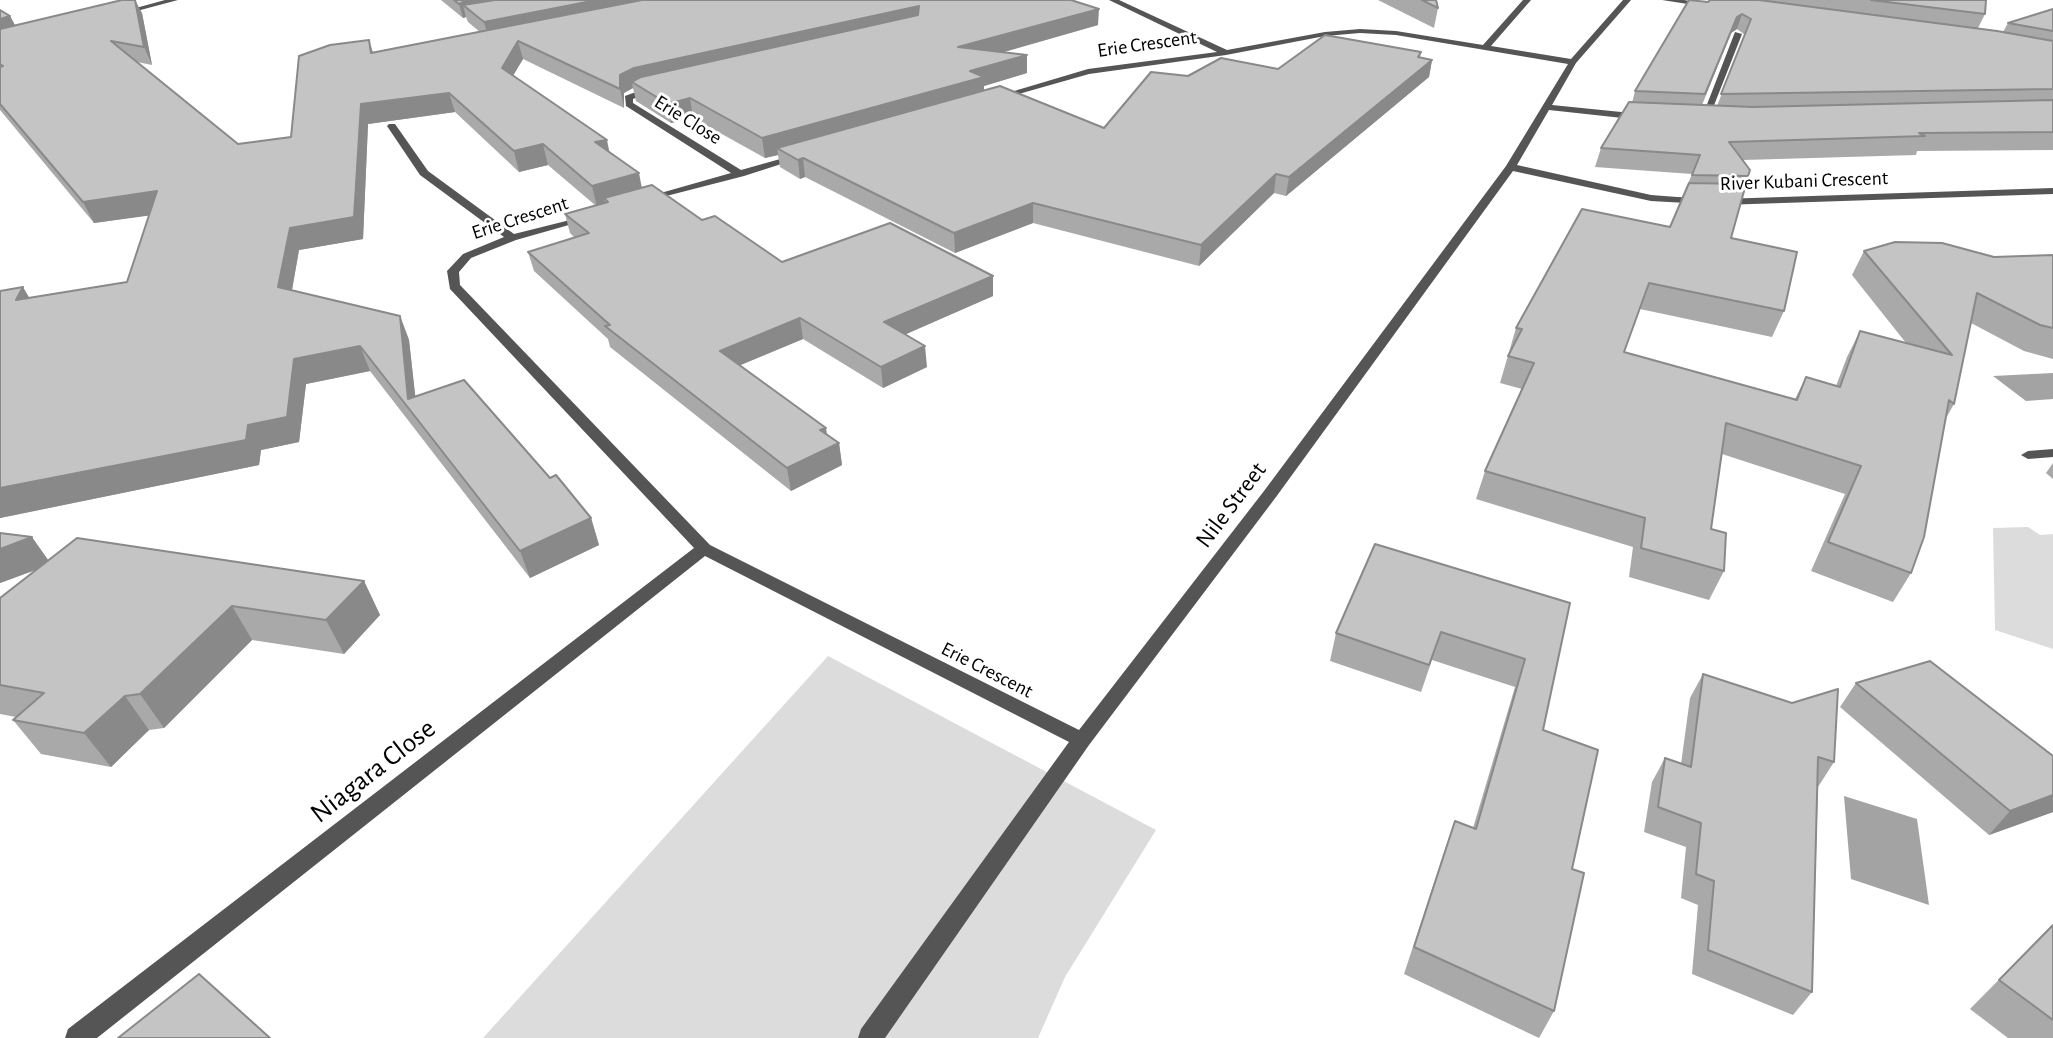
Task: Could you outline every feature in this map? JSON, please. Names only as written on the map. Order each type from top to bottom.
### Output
[{"type":"street","points":[[102,18],[174,0]]},
{"type":"street","points":[[1113,0],[1226,53]]},
{"type":"street","points":[[1486,47],[1527,0]]},
{"type":"street","name":"Nile Street","points":[[870,1038],[1082,740],[1270,494],[1511,167],[1573,62],[1627,0]]},
{"type":"street","points":[[1666,0],[1712,6]]},
{"type":"street","name":"Erie Crescent","points":[[981,103],[1088,72],[1360,31],[1396,33],[1573,62]]},
{"type":"street","points":[[1704,118],[1738,34]]},
{"type":"street","name":"Erie Close","points":[[667,85],[641,91],[628,98],[629,104],[740,174]]},
{"type":"street","points":[[1547,107],[1652,117]]},
{"type":"street","points":[[1691,118],[1718,119]]},
{"type":"street","points":[[392,126],[424,173],[512,238]]},
{"type":"street","points":[[634,204],[812,153]]},
{"type":"street","name":"River Kubani Crescent","points":[[1511,167],[1651,198],[1677,200],[1722,202],[2050,193]]},
{"type":"street","name":"Erie Crescent","points":[[603,212],[512,238],[467,256],[453,271],[454,286],[704,549],[1082,740]]},
{"type":"street","points":[[2028,455],[2053,453]]},
{"type":"street","name":"Niagara Close","points":[[77,1038],[704,549]]},
{"type":"shaded area","points":[[2053,373],[2053,399],[2026,401],[1993,376]]},
{"type":"shaded area","points":[[2028,527],[2040,535],[2053,534],[2053,649],[1995,630],[1993,528]]},
{"type":"shaded area","points":[[828,656],[1156,830],[1065,977],[1038,1038],[483,1038]]},
{"type":"shaded area","points":[[1844,796],[1917,819],[1929,905],[1851,879]]},
{"type":"building","points":[[122,0],[135,0],[144,47],[111,41],[238,144],[291,137],[299,56],[330,45],[369,40],[371,53],[642,0],[1071,0],[1099,9],[958,47],[1027,55],[970,71],[984,77],[762,138],[690,98],[668,104],[632,82],[641,77],[918,15],[919,6],[634,68],[620,75],[620,89],[518,41],[502,68],[607,140],[595,142],[639,173],[592,186],[543,144],[514,151],[449,93],[361,104],[354,217],[290,228],[278,287],[400,316],[408,399],[464,380],[550,478],[556,475],[591,518],[520,551],[360,346],[294,359],[287,417],[248,425],[246,440],[0,488],[0,291],[23,287],[16,300],[127,282],[157,191],[83,202],[0,104],[0,67],[3,66],[0,64],[0,29]]},
{"type":"building","points":[[495,0],[597,0],[484,22],[463,5]]},
{"type":"building","points":[[1422,0],[1436,0],[1438,8]]},
{"type":"building","points":[[1689,0],[1759,0],[2053,41],[2053,89],[1721,94],[1751,19],[1742,14],[1737,17],[1705,94],[1635,91]]},
{"type":"building","points":[[1871,0],[1986,0],[1985,14]]},
{"type":"building","points":[[2053,9],[2053,31],[2008,23]]},
{"type":"building","points":[[0,10],[10,16],[0,19]]},
{"type":"building","points":[[1325,35],[1421,52],[1418,57],[1432,60],[1289,177],[1276,174],[1201,245],[1033,203],[954,233],[777,148],[1000,86],[1104,128],[1151,72],[1188,76],[1221,58],[1278,69]]},
{"type":"building","points":[[2053,100],[2053,132],[1919,133],[1925,136],[1729,142],[1750,170],[1748,176],[1692,175],[1700,155],[1601,148],[1629,102],[1753,107]]},
{"type":"building","points":[[1689,183],[1746,184],[1731,238],[1797,252],[1784,311],[1649,283],[1624,352],[1797,400],[1806,377],[1840,387],[1860,331],[1952,355],[1864,251],[1895,242],[1942,243],[1994,257],[2053,255],[2053,328],[2040,325],[1977,293],[1954,404],[1949,400],[1924,537],[1911,573],[1828,542],[1861,466],[1726,423],[1711,529],[1726,533],[1724,571],[1641,548],[1645,518],[1485,471],[1534,363],[1508,356],[1522,329],[1516,328],[1582,209],[1670,227]]},
{"type":"building","points":[[652,185],[702,220],[715,216],[782,262],[890,223],[993,276],[884,322],[925,346],[881,367],[800,318],[720,351],[826,428],[820,430],[839,443],[787,468],[605,326],[610,325],[528,252],[589,233],[565,214],[608,202],[604,198]]},
{"type":"building","points":[[0,533],[32,537],[0,549]]},
{"type":"building","points":[[77,538],[364,581],[326,620],[232,606],[140,694],[125,696],[84,733],[13,720],[44,693],[0,685],[0,598]]},
{"type":"building","points":[[1375,544],[1570,603],[1543,730],[1598,750],[1572,869],[1584,873],[1554,1011],[1414,947],[1455,821],[1476,829],[1525,659],[1441,632],[1429,665],[1336,633]]},
{"type":"building","points":[[1930,661],[2053,756],[2053,795],[2010,811],[1856,683]]},
{"type":"building","points":[[1703,674],[1792,703],[1838,689],[1834,762],[1818,757],[1812,992],[1708,950],[1714,881],[1696,874],[1701,823],[1658,807],[1665,758],[1691,767]]},
{"type":"building","points":[[2053,925],[2053,1020],[1999,980]]},
{"type":"building","points":[[199,974],[270,1038],[118,1038]]}]
